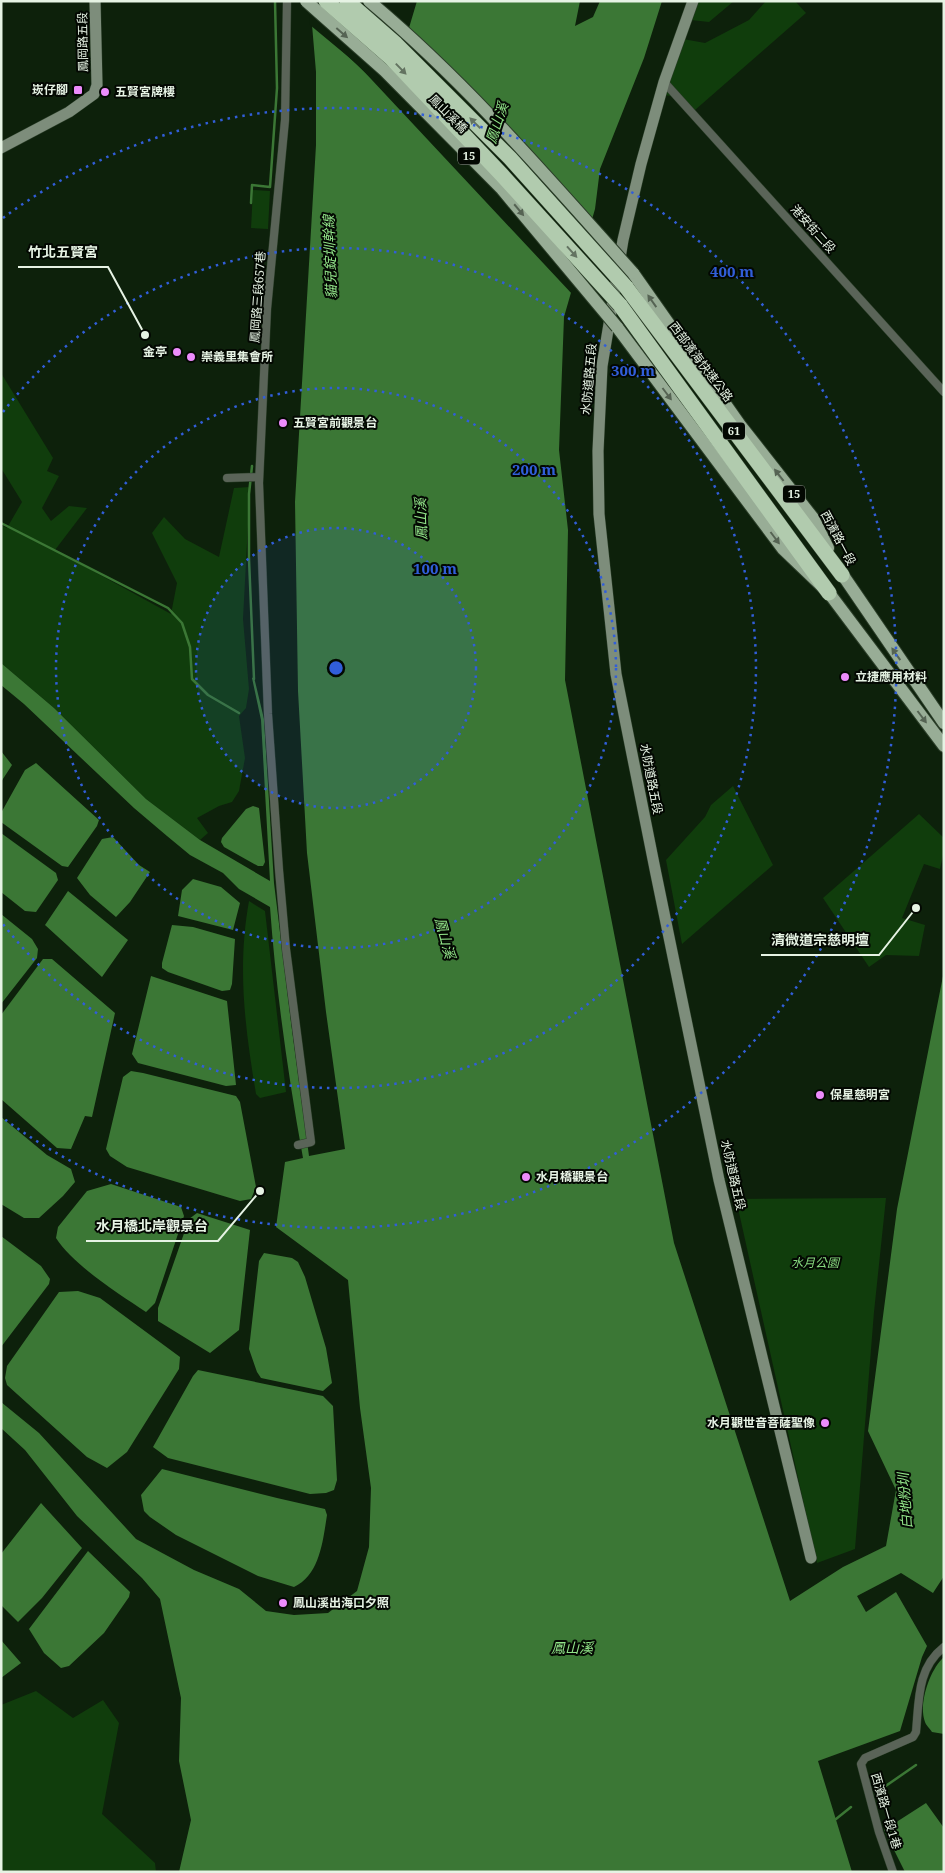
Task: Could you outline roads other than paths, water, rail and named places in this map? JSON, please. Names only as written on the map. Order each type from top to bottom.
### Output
[{"type":"highway","name":"鳳山溪橋","points":[[326,1],[391,58],[502,174],[620,305],[830,593]]},
{"type":"highway","name":"鳳山溪橋","points":[[347,1],[396,44],[510,158],[626,288]]},
{"type":"highway","name":"西部濱海快速公路","points":[[626,288],[842,575]]},
{"type":"main road","name":"鳳山溪橋","points":[[306,1],[385,71],[501,188],[617,327],[783,549],[830,593]]},
{"type":"main road","name":"西濱路一段","points":[[369,1],[410,35],[521,148],[632,273],[740,425],[813,518],[842,575],[944,723]]},
{"type":"main road","name":"15","points":[[830,593],[944,746]]},
{"type":"street","name":"鳳岡路五段","points":[[1,148],[56,120],[94,94],[97,85],[96,1]]},
{"type":"street","name":"鳳岡路三段657巷","points":[[287,1],[285,120],[267,309],[259,477],[268,714],[285,943],[311,1142],[298,1145]]},
{"type":"street","name":"水防道路五段","points":[[693,1],[664,82],[641,164],[623,240],[602,366],[598,451],[599,514],[616,674],[656,874],[719,1180],[811,1558]]},
{"type":"street","name":"港安街二段","points":[[664,82],[944,392]]},
{"type":"street","points":[[227,478],[259,477]]},
{"type":"street","name":"西濱路一段1巷","points":[[893,1872],[879,1832],[861,1764],[865,1758],[913,1737],[916,1732],[921,1678],[936,1653],[944,1647]]},
{"type":"water","name":"鳳山溪","points":[[310,1],[339,48],[389,95],[417,1],[580,1],[575,26],[593,17],[600,1],[662,1],[644,58],[600,169],[595,209],[564,317],[559,450],[568,530],[565,680],[674,1243],[790,1601],[843,1567],[886,1546],[896,1490],[868,1431],[897,1209],[944,971],[944,1576],[933,1593],[901,1573],[857,1596],[866,1612],[896,1592],[927,1646],[900,1731],[818,1761],[852,1872],[179,1872],[191,1820],[179,1761],[181,1698],[160,1599],[142,1578],[77,1516],[25,1450],[1,1428],[1,1402],[39,1433],[136,1539],[194,1570],[239,1589],[266,1611],[294,1615],[328,1613],[357,1591],[369,1547],[371,1488],[360,1408],[348,1280],[276,1227],[285,1162],[303,1158],[283,1033],[270,907],[239,889],[223,873],[190,855],[134,808],[24,704],[1,685],[1,663],[54,708],[146,799],[200,840],[270,881],[261,720],[252,678],[254,677],[264,719],[274,883],[309,1156],[345,1149],[307,853],[298,691],[295,502],[316,145],[316,72]]},
{"type":"water","points":[[1,751],[12,765],[1,782]]},
{"type":"water","points":[[36,763],[99,820],[97,826],[68,867],[62,866],[1,822],[1,813],[25,770]]},
{"type":"water","points":[[253,806],[259,808],[265,862],[263,866],[258,866],[224,847],[221,842],[222,838],[246,809]]},
{"type":"water","points":[[1,833],[56,873],[58,880],[36,912],[25,911],[1,892]]},
{"type":"water","points":[[113,837],[139,865],[150,872],[130,902],[116,917],[90,895],[77,878],[102,839]]},
{"type":"water","points":[[193,879],[221,887],[240,903],[233,930],[178,916],[182,890]]},
{"type":"water","points":[[68,891],[128,940],[102,977],[45,925]]},
{"type":"water","points":[[1,914],[32,939],[38,949],[37,958],[1,1004]]},
{"type":"water","points":[[172,925],[193,927],[235,939],[230,990],[222,991],[168,972],[162,968]]},
{"type":"water","points":[[43,959],[52,959],[115,1013],[92,1117],[85,1116],[71,1149],[57,1148],[1,1099],[1,1015]]},
{"type":"water","points":[[151,976],[227,1001],[236,1085],[226,1086],[138,1063],[132,1054]]},
{"type":"water","points":[[131,1071],[236,1096],[240,1102],[256,1187],[251,1199],[240,1201],[127,1167],[110,1156],[106,1149],[123,1077]]},
{"type":"water","points":[[1,1117],[47,1155],[71,1169],[75,1182],[39,1218],[24,1218],[1,1204]]},
{"type":"water","points":[[111,1184],[181,1207],[184,1216],[155,1303],[146,1312],[85,1269],[56,1238],[58,1227],[87,1191]]},
{"type":"water","points":[[197,1213],[250,1230],[239,1330],[210,1353],[158,1321],[158,1308],[189,1219]]},
{"type":"water","points":[[1,1236],[41,1266],[50,1279],[49,1284],[1,1347]]},
{"type":"water","points":[[264,1253],[292,1258],[298,1262],[305,1277],[326,1348],[332,1383],[323,1391],[261,1378],[257,1372],[249,1349],[259,1261]]},
{"type":"water","points":[[78,1291],[100,1298],[180,1357],[179,1369],[127,1452],[107,1468],[87,1457],[7,1385],[5,1378],[7,1366],[59,1292]]},
{"type":"water","points":[[198,1370],[323,1396],[333,1406],[337,1480],[334,1490],[326,1493],[310,1494],[168,1458],[153,1447]]},
{"type":"water","points":[[162,1469],[325,1509],[327,1515],[322,1546],[310,1574],[294,1587],[258,1576],[176,1535],[150,1517],[144,1511],[141,1495]]},
{"type":"water","points":[[41,1503],[82,1548],[42,1598],[18,1622],[1,1605],[1,1554]]},
{"type":"water","points":[[88,1551],[130,1592],[129,1597],[104,1633],[69,1666],[61,1668],[44,1653],[29,1629]]},
{"type":"water","points":[[1,1640],[21,1663],[1,1678]]},
{"type":"water","points":[[944,1657],[944,1734],[932,1732],[927,1726],[923,1715],[923,1706],[930,1678]]},
{"type":"water","points":[[926,1803],[944,1828],[944,1872],[905,1872],[884,1830]]},
{"type":"waterway","points":[[251,203],[252,185],[270,187],[277,88],[275,1]]},
{"type":"waterway","points":[[252,466],[249,494],[249,559],[254,679]]},
{"type":"waterway","points":[[1,523],[168,608],[182,623],[190,647],[192,679],[208,695],[239,713]]},
{"type":"waterway","points":[[877,1792],[916,1765]]},
{"type":"waterway","points":[[836,1819],[851,1807]]},
{"type":"place","name":"崁仔腳","points":[[78,90]]},
{"type":"place","name":"五賢宮牌樓","points":[[105,92]]},
{"type":"place","name":"竹北五賢宮","points":[[145,335]]},
{"type":"place","name":"金亭","points":[[177,352]]},
{"type":"place","name":"崇義里集會所","points":[[191,357]]},
{"type":"place","name":"五賢宮前觀景台","points":[[283,423]]},
{"type":"place","name":"立捷應用材料","points":[[845,677]]},
{"type":"place","name":"清微道宗慈明壇","points":[[916,908]]},
{"type":"place","name":"保星慈明宮","points":[[820,1095]]},
{"type":"place","name":"水月橋觀景台","points":[[526,1177]]},
{"type":"place","name":"水月橋北岸觀景台","points":[[260,1191]]},
{"type":"place","name":"水月觀世音菩薩聖像","points":[[825,1423]]},
{"type":"place","name":"鳳山溪出海口夕照","points":[[283,1603]]},
{"type":"water label","name":"貓兒錠圳幹線","points":[[330,257]]},
{"type":"water label","name":"白地粉圳","points":[[905,1501]]},
{"type":"park label","name":"水月公園","points":[[815,1263]]}]
